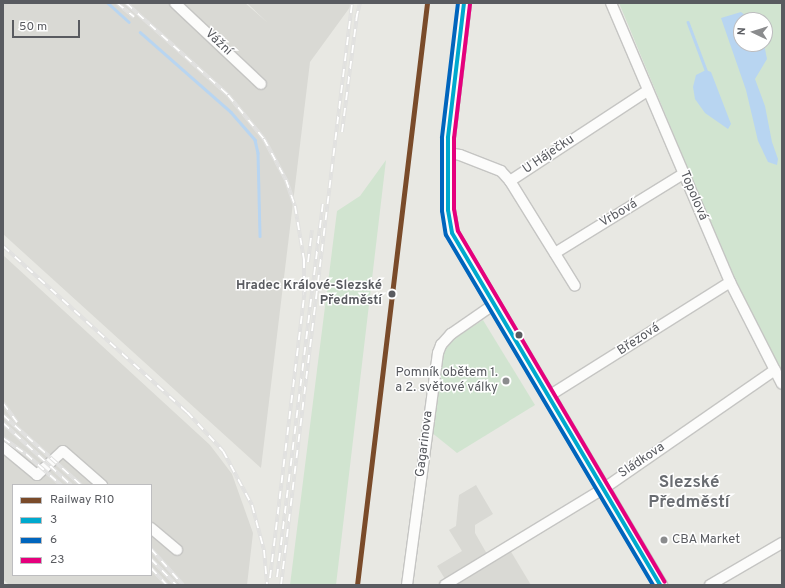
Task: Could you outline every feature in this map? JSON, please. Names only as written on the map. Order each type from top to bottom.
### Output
[{"type":"street","name":"Vážní","points":[[175,3],[261,84]]},
{"type":"street","points":[[464,3],[448,153],[448,210],[452,233],[547,397],[660,585]]},
{"type":"street","name":"Topolová","points":[[611,3],[730,282],[782,384]]},
{"type":"street","name":"U Háječku","points":[[448,153],[501,171],[510,181],[648,91]]},
{"type":"street","name":"Vrbová","points":[[555,253],[684,174]]},
{"type":"street","points":[[510,181],[574,286]]},
{"type":"street","name":"Březová","points":[[547,397],[730,282]]},
{"type":"street","name":"Gagarinova","points":[[407,585],[438,353],[441,345],[451,334],[493,305]]},
{"type":"street","name":"Sládkova","points":[[445,585],[603,489],[775,370]]},
{"type":"street","points":[[3,447],[37,475],[63,451],[101,484]]},
{"type":"street","points":[[152,529],[177,550]]},
{"type":"street","points":[[710,585],[782,543]]},
{"type":"shaded area","points":[[3,3],[245,3],[268,23],[247,3],[353,3],[310,62],[261,468],[3,234]]},
{"type":"shaded area","points":[[3,255],[210,445],[232,474],[253,533],[247,585],[9,585],[3,579]]},
{"type":"shaded area","points":[[476,485],[493,514],[475,525],[475,533],[487,554],[445,579],[437,566],[462,551],[449,530],[456,526],[459,495]]},
{"type":"shaded area","points":[[510,550],[531,585],[450,585]]},
{"type":"green space","points":[[619,3],[782,3],[782,373],[731,272]]},
{"type":"green space","points":[[386,160],[336,585],[290,585],[337,211],[360,196]]},
{"type":"green space","points":[[483,320],[535,405],[457,453],[431,432],[443,352],[446,345],[456,337]]},
{"type":"water","points":[[733,14],[733,52],[766,52],[767,59],[755,79],[765,106],[772,142],[778,159],[777,165],[768,162],[758,141],[746,90],[721,18]]},
{"type":"water","points":[[706,70],[711,72],[731,124],[728,129],[705,113],[695,99],[693,87],[696,75]]},
{"type":"waterway","points":[[108,3],[129,22]]},
{"type":"waterway","points":[[688,22],[706,70]]},
{"type":"waterway","points":[[140,32],[231,112],[255,140],[258,153],[260,236]]},
{"type":"railway","points":[[117,3],[134,17]]},
{"type":"railway","points":[[126,3],[228,95],[264,139],[286,180],[295,206],[304,260],[304,295]]},
{"type":"railway","points":[[281,585],[352,3]]},
{"type":"railway","points":[[356,19],[360,3]]},
{"type":"railway","points":[[342,132],[357,15]]},
{"type":"railway","points":[[277,577],[323,204]]},
{"type":"railway","points":[[308,262],[312,230]]},
{"type":"railway","points":[[3,246],[187,412],[223,451],[252,505],[264,550],[267,585]]},
{"type":"railway","points":[[270,578],[305,290]]},
{"type":"railway","points":[[3,403],[17,422]]},
{"type":"railway","points":[[3,415],[80,484]]},
{"type":"railway","points":[[3,423],[70,484]]},
{"type":"railway","points":[[3,438],[26,454],[60,484]]},
{"type":"railway","points":[[152,550],[183,585]]},
{"type":"railway","points":[[152,560],[176,585]]},
{"type":"railway","points":[[152,569],[167,585]]},
{"type":"rail line","name":"R10","points":[[357,585],[427,3]]},
{"type":"transit line","name":"6","points":[[458,3],[442,138],[442,211],[446,235],[653,585]]},
{"type":"transit line","name":"3","points":[[464,3],[448,138],[448,210],[452,233],[660,585]]},
{"type":"transit line","name":"23","points":[[470,4],[454,138],[454,209],[458,231],[665,582]]},
{"type":"place","name":"Hradec Králové-Slezské Předměstí","points":[[392,294]]},
{"type":"place","name":"Pomník obětem 1. a 2. světové války","points":[[506,381]]},
{"type":"place","name":"CBA Market","points":[[664,540]]},
{"type":"district","name":"Slezské Předměstí","points":[[689,494]]}]
